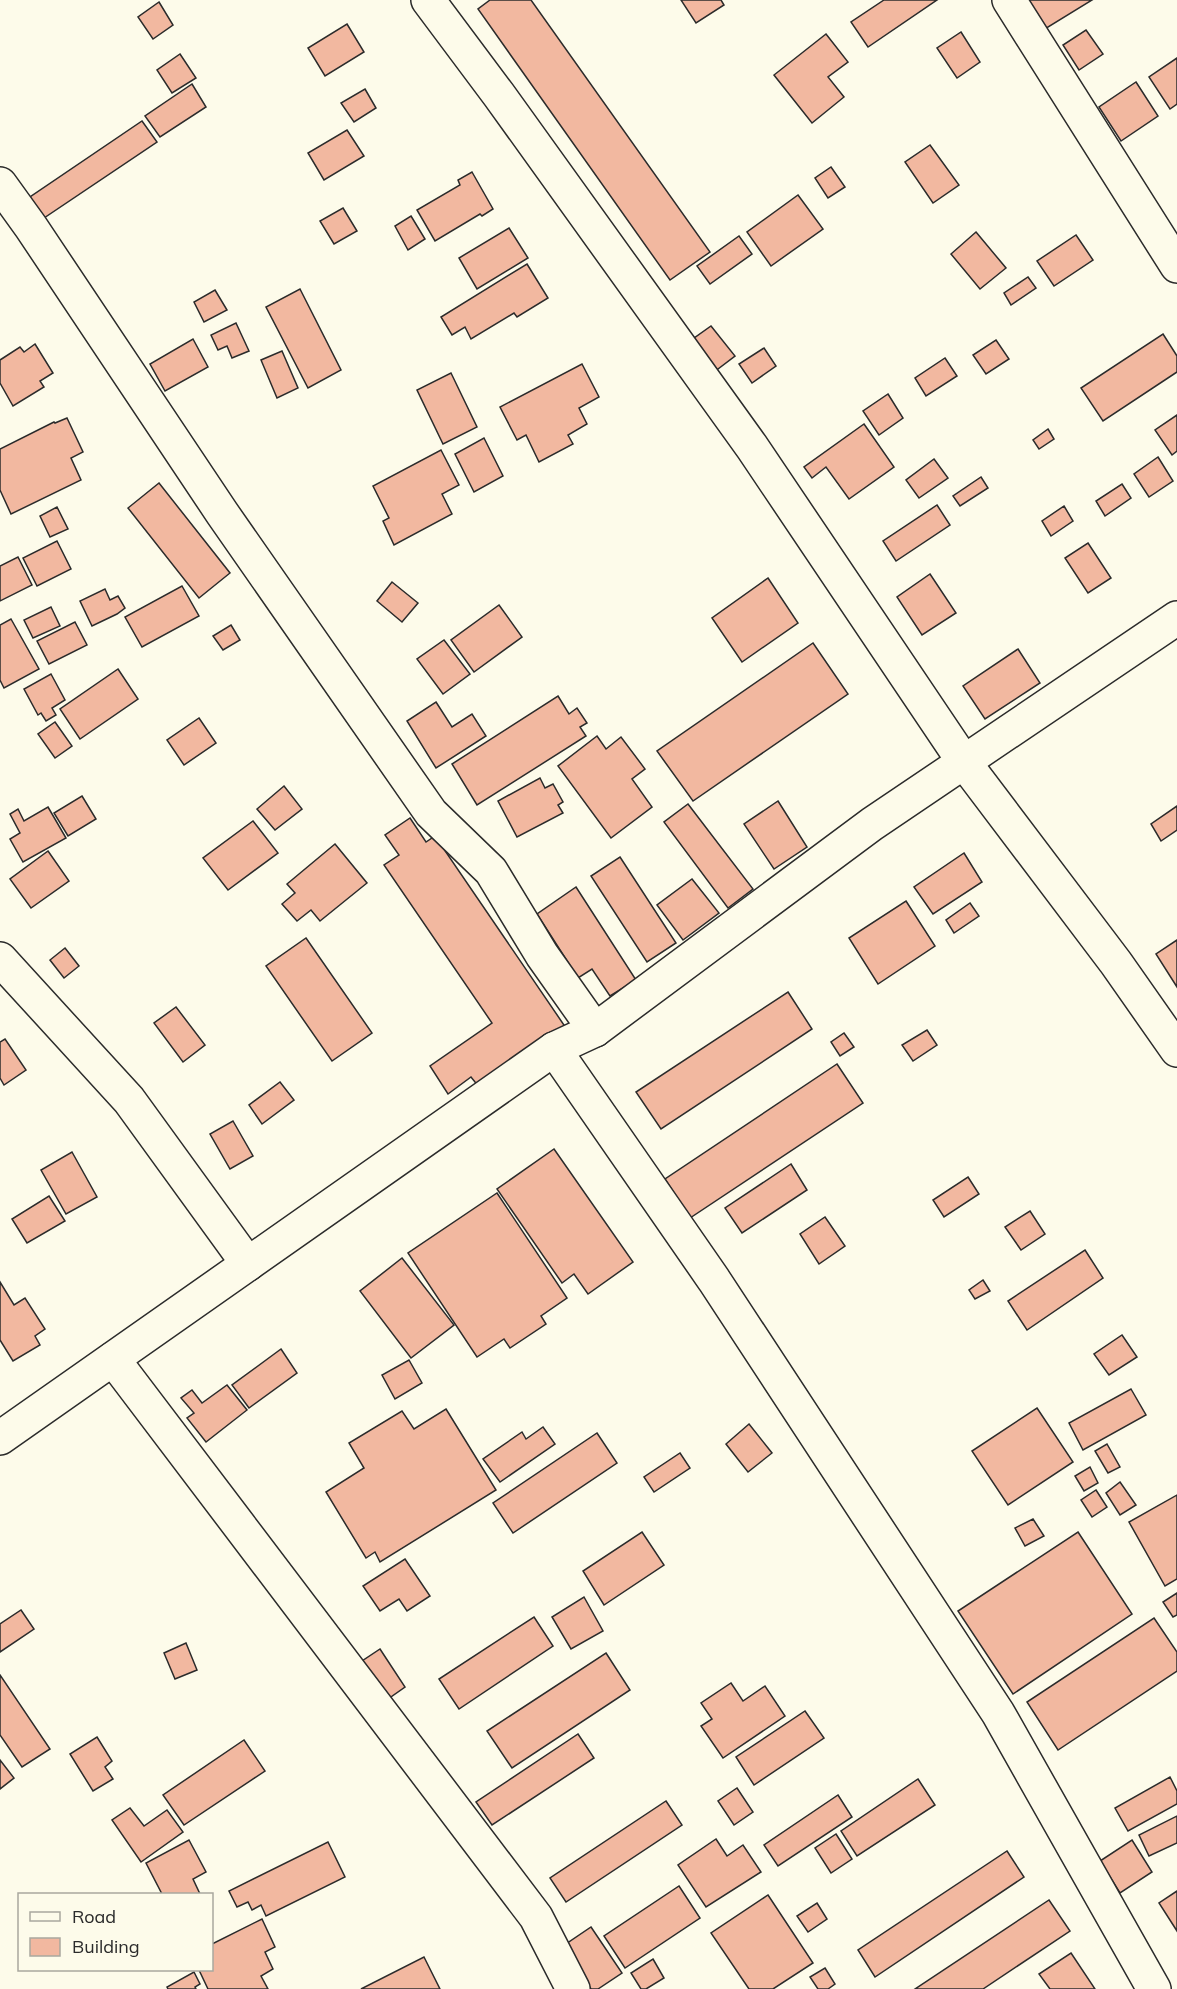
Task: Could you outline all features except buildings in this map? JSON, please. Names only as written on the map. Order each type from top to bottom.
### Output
[{"type":"street","points":[[428,0],[752,447],[964,762],[1116,963],[1177,1050]]},
{"type":"street","points":[[1009,0],[1177,266]]},
{"type":"street","points":[[0,184],[32,227],[222,513],[431,813],[491,871],[542,955],[595,1030]]},
{"type":"street","points":[[0,1438],[554,1049],[595,1030],[872,824],[1177,618]]},
{"type":"street","points":[[0,959],[129,1100],[248,1264]]},
{"type":"street","points":[[554,1049],[714,1280],[998,1713],[1154,1989]]},
{"type":"street","points":[[113,1359],[536,1917],[573,1989]]}]
